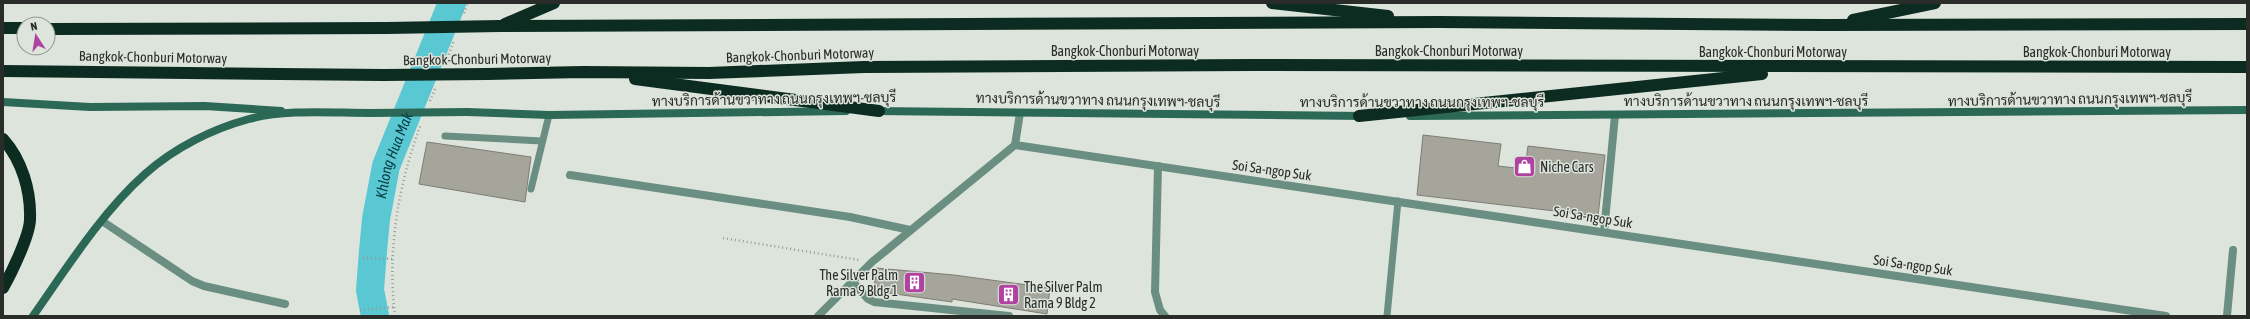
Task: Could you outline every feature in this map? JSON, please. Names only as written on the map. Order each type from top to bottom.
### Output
[{"type":"highway","points":[[500,26],[554,3]]},
{"type":"highway","points":[[1272,3],[1438,22]]},
{"type":"highway","points":[[1826,25],[1935,3]]},
{"type":"highway","name":"Bangkok-Chonburi Motorway","points":[[56,29],[1438,22],[1826,25],[2247,24]]},
{"type":"highway","points":[[3,28],[16,28]]},
{"type":"highway","name":"Bangkok-Chonburi Motorway","points":[[3,71],[383,75],[583,72],[709,73],[864,67],[1244,65],[1825,68],[2247,67]]},
{"type":"highway","points":[[1359,116],[1825,68]]},
{"type":"highway","points":[[583,72],[879,111]]},
{"type":"highway","points":[[3,139],[13,150],[27,186],[30,220],[14,269],[3,288]]},
{"type":"main road","points":[[3,102],[90,107],[205,106],[300,113]]},
{"type":"main road","name":"ทางบริการด้านขวาทาง ถนนกรุงเทพฯ-ชลบุรี","points":[[33,316],[102,221],[145,174],[186,144],[250,119],[300,113],[467,112],[549,115],[879,111],[1359,116],[2247,110]]},
{"type":"street","points":[[818,316],[872,262],[1015,145],[1020,113]]},
{"type":"street","points":[[1604,232],[1615,115]]},
{"type":"street","name":"Soi Sa-ngop Suk","points":[[1015,145],[2166,316]]},
{"type":"street","points":[[1158,166],[1154,292],[1160,310],[1165,316]]},
{"type":"street","points":[[570,175],[850,217],[910,230]]},
{"type":"street","points":[[102,221],[192,281],[204,286],[285,304]]},
{"type":"street","points":[[2227,316],[2233,250]]},
{"type":"street","points":[[852,281],[868,299],[874,302],[1010,316]]},
{"type":"lane","points":[[531,189],[549,115]]},
{"type":"lane","points":[[444,136],[542,141]]},
{"type":"lane","points":[[1387,316],[1398,201]]},
{"type":"path","points":[[462,18],[468,3]]},
{"type":"path","points":[[443,69],[457,32]]},
{"type":"path","points":[[429,106],[437,84]]},
{"type":"path","points":[[396,316],[394,306],[393,259],[396,212],[423,120]]},
{"type":"path","points":[[723,238],[872,262]]},
{"type":"path","points":[[363,258],[393,259]]},
{"type":"path","points":[[360,310],[394,306]]},
{"type":"building","points":[[1423,135],[1501,144],[1498,166],[1525,169],[1528,146],[1605,155],[1598,216],[1417,195]]},
{"type":"building","points":[[427,142],[531,157],[525,202],[419,184]]},
{"type":"building","points":[[876,268],[954,275],[1050,288],[1047,314],[952,299],[952,302],[874,291]]},
{"type":"waterway","name":"Khlong Hua Mak","points":[[375,316],[370,290],[376,219],[386,166],[452,3]]},
{"type":"place","name":"Niche Cars","points":[[1524,167]]},
{"type":"place","name":"The Silver Palm Rama 9 Bldg 1","points":[[914,283]]},
{"type":"place","name":"The Silver Palm Rama 9 Bldg 2","points":[[1008,295]]}]
